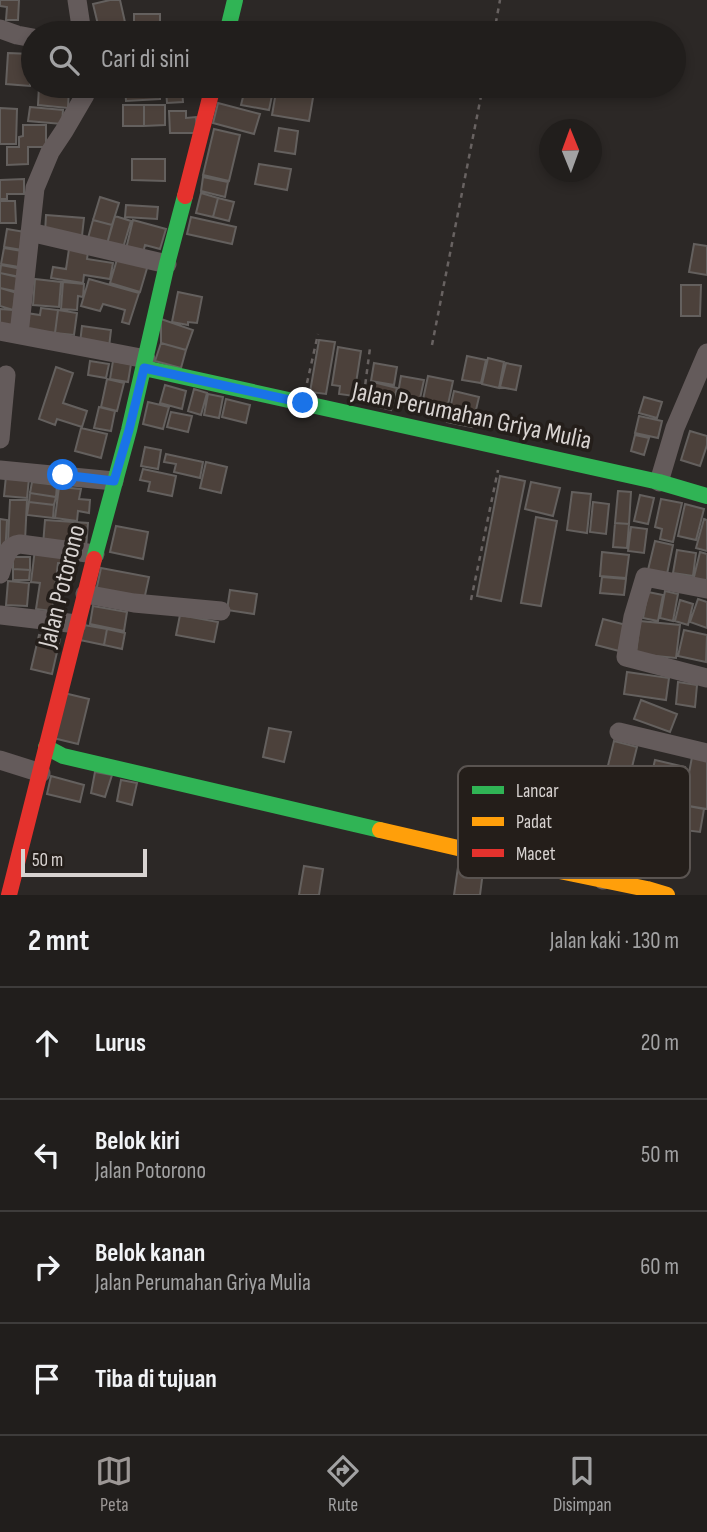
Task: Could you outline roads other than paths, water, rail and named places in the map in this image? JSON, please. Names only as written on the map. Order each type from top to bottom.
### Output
[{"type":"street","points":[[77,0],[80,21]]},
{"type":"street","points":[[230,21],[235,0]]},
{"type":"street","points":[[0,29],[21,36]]},
{"type":"street","points":[[83,98],[50,152],[36,188],[30,232],[9,332],[145,364]]},
{"type":"street","name":"Jalan Potorono","points":[[9,895],[129,430],[167,264],[210,98]]},
{"type":"street","points":[[30,232],[167,264]]},
{"type":"street","points":[[659,482],[675,428],[707,354]]},
{"type":"street","name":"Jalan Perumahan Griya Mulia","points":[[145,364],[303,403],[659,482],[707,496]]},
{"type":"street","points":[[0,439],[6,375]]},
{"type":"street","points":[[0,470],[114,481]]},
{"type":"street","points":[[0,574],[12,545],[95,554]]},
{"type":"street","points":[[707,589],[645,577],[626,657],[707,678]]},
{"type":"street","points":[[85,594],[134,603],[221,611]]},
{"type":"street","points":[[0,615],[77,624]]},
{"type":"street","points":[[619,732],[707,753]]},
{"type":"street","points":[[46,747],[63,756],[458,848]]},
{"type":"street","points":[[0,760],[41,773]]},
{"type":"street","points":[[594,878],[667,895]]}]
